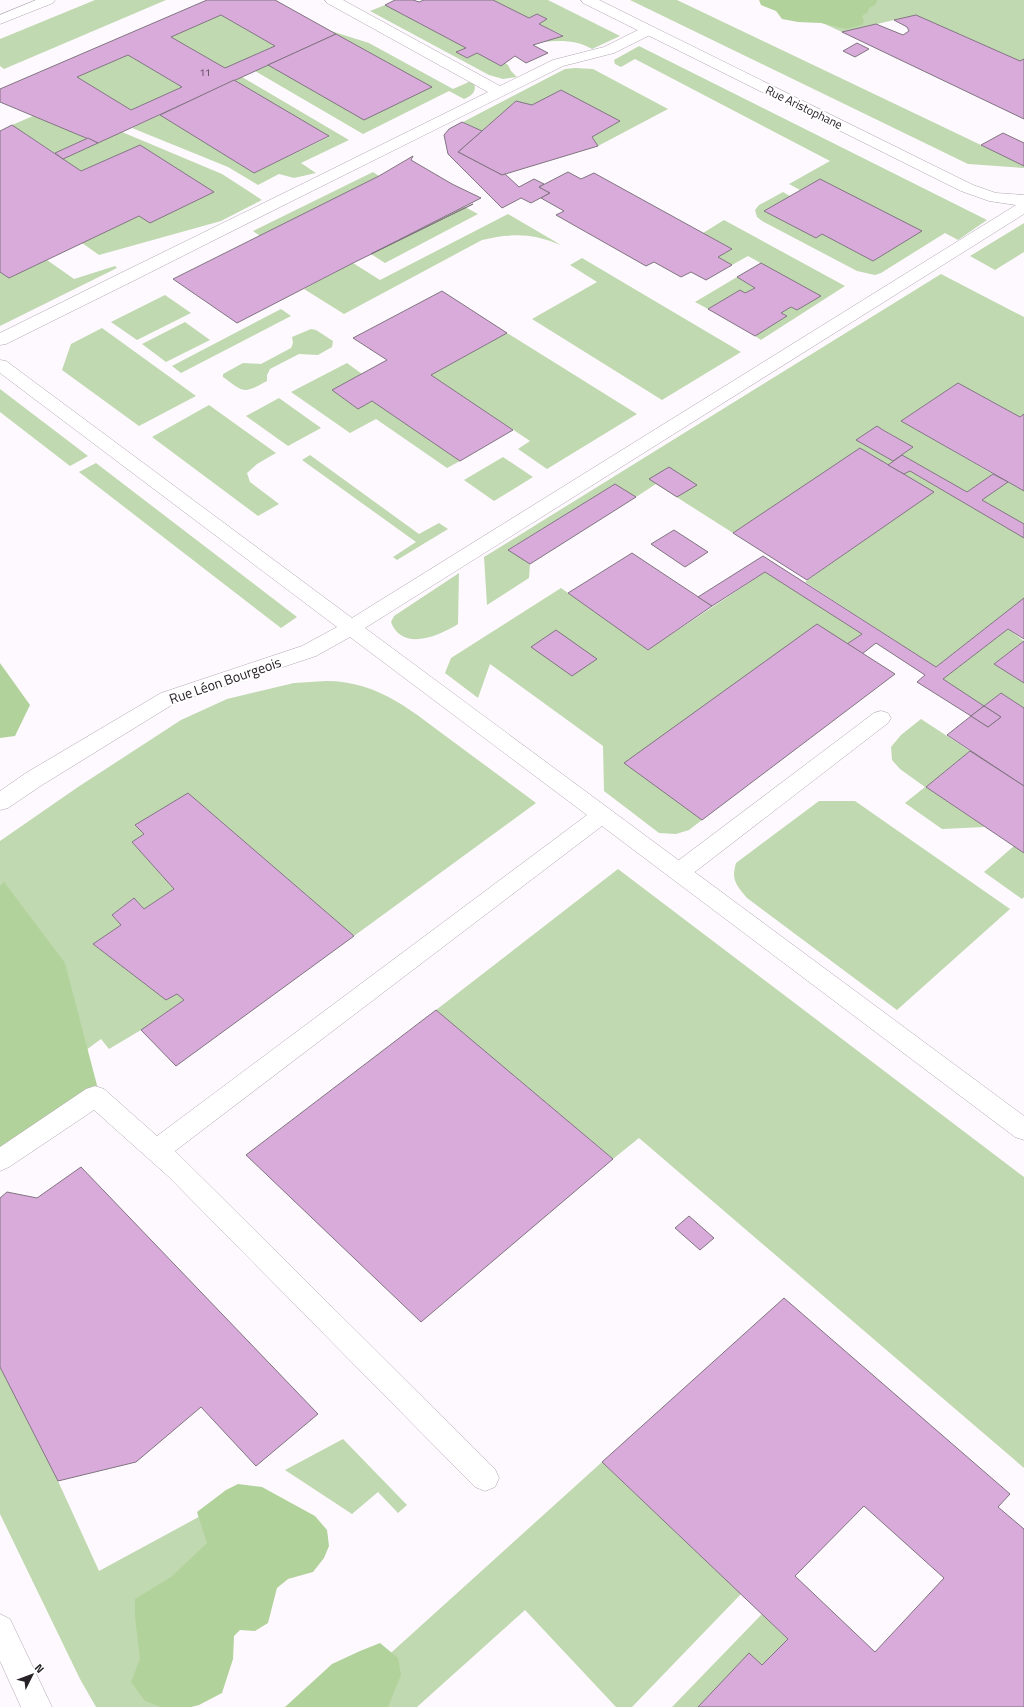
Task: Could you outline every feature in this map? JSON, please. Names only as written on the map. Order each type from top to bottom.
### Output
[{"type":"street","points":[[332,0],[500,92]]},
{"type":"street","name":"Rue Aristophane","points":[[588,0],[967,188],[996,199],[1014,201],[1024,200]]},
{"type":"street","points":[[0,20],[44,1]]},
{"type":"street","points":[[0,340],[558,63],[609,50],[649,30]]},
{"type":"street","name":"Rue Léon Bourgeois","points":[[0,802],[34,779],[168,698],[309,651],[332,639],[1024,207]]},
{"type":"street","points":[[0,365],[1024,1130]]},
{"type":"street","points":[[679,872],[881,718]]},
{"type":"street","points":[[156,1150],[602,815]]},
{"type":"street","points":[[0,1160],[95,1096],[178,1169],[485,1478]]},
{"type":"street","points":[[0,1629],[37,1707]]},
{"type":"green space","points":[[95,0],[166,0],[4,69],[0,66],[0,39]]},
{"type":"green space","points":[[493,0],[548,0],[620,36],[592,49],[569,41],[543,42],[563,35],[539,24],[547,19],[537,14],[529,18]]},
{"type":"green space","points":[[630,0],[677,0],[981,145],[1024,166],[1024,168],[968,164]]},
{"type":"green space","points":[[759,0],[877,0],[877,2],[862,16],[864,21],[862,25],[846,29],[821,23],[798,22],[782,19],[776,11],[761,5]]},
{"type":"green space","points":[[773,0],[1024,0],[1024,59],[1020,61],[916,15],[842,32]]},
{"type":"green space","points":[[385,5],[466,48],[457,52],[466,58],[477,53],[501,66],[505,63],[517,77],[503,79],[489,75],[370,11]]},
{"type":"green space","points":[[221,15],[275,46],[225,68],[171,37]]},
{"type":"green space","points":[[331,31],[369,43],[453,89],[471,81],[475,86],[474,91],[471,95],[464,99],[449,91],[363,134],[255,71],[268,65],[431,87]]},
{"type":"green space","points":[[639,46],[987,220],[958,240],[945,233],[881,273],[875,275],[857,271],[762,221],[757,217],[755,210],[759,205],[783,192],[790,196],[764,211],[816,238],[822,234],[873,261],[921,231],[820,179],[800,190],[789,184],[830,161],[635,59],[621,67],[615,64],[614,60]]},
{"type":"green space","points":[[128,55],[182,87],[131,110],[77,77]]},
{"type":"green space","points":[[565,69],[593,69],[668,109],[598,146],[592,137],[619,121],[561,90],[532,105],[516,101],[482,131],[463,122]]},
{"type":"green space","points":[[242,77],[349,140],[301,163],[316,173],[294,178],[279,174],[258,185],[228,167],[132,128],[160,115],[254,173],[329,137],[234,80]]},
{"type":"green space","points":[[33,116],[88,138],[55,153],[12,125]]},
{"type":"green space","points":[[122,132],[222,174],[262,200],[221,221],[99,255],[82,243],[139,216],[150,223],[214,192],[140,145],[81,171],[63,159]]},
{"type":"green space","points":[[373,172],[379,176],[260,236],[253,231]]},
{"type":"green space","points":[[463,206],[478,214],[385,263],[371,254]]},
{"type":"green space","points":[[508,214],[561,245],[540,238],[522,235],[503,236],[482,240],[344,314],[304,289],[353,263],[380,280]]},
{"type":"green space","points":[[724,220],[845,286],[761,340],[755,336],[787,316],[781,313],[791,307],[797,310],[820,296],[748,256],[732,265],[718,257],[732,249],[703,233]]},
{"type":"green space","points":[[1024,223],[1024,252],[995,270],[970,256]]},
{"type":"green space","points":[[582,258],[741,352],[662,400],[532,319],[597,282],[570,265]]},
{"type":"green space","points":[[47,260],[74,279],[115,266],[117,268],[0,326],[0,272],[9,278]]},
{"type":"green space","points":[[941,274],[1024,317],[1024,414],[1020,417],[958,383],[901,421],[993,474],[967,492],[902,455],[913,447],[877,426],[857,440],[893,461],[888,465],[860,448],[733,533],[656,484],[636,497],[615,484],[509,549],[530,564],[529,578],[487,605],[484,557]]},
{"type":"green space","points":[[737,277],[755,288],[745,293],[740,290],[708,309],[695,302]]},
{"type":"green space","points":[[165,295],[191,313],[137,340],[111,322]]},
{"type":"green space","points":[[281,309],[291,316],[181,373],[172,366]]},
{"type":"green space","points":[[185,322],[210,340],[166,362],[142,344]]},
{"type":"green space","points":[[102,328],[196,396],[139,426],[62,370],[71,344]]},
{"type":"green space","points":[[311,329],[316,330],[333,341],[332,347],[318,355],[299,354],[270,369],[267,375],[267,381],[248,390],[240,389],[223,377],[223,374],[243,363],[261,364],[291,348],[293,343],[292,337]]},
{"type":"green space","points":[[507,333],[637,414],[547,469],[518,449],[530,441],[431,375]]},
{"type":"green space","points":[[347,363],[362,374],[332,390],[358,409],[372,401],[460,461],[447,468],[376,419],[350,433],[291,392]]},
{"type":"green space","points":[[0,389],[88,456],[70,466],[0,412]]},
{"type":"green space","points":[[279,398],[321,428],[288,446],[246,416]]},
{"type":"green space","points":[[209,405],[276,453],[257,464],[247,473],[250,482],[279,504],[258,516],[152,437]]},
{"type":"green space","points":[[310,455],[419,534],[439,523],[448,529],[397,560],[393,557],[416,542],[302,460]]},
{"type":"green space","points":[[503,457],[533,477],[494,501],[464,480]]},
{"type":"green space","points":[[96,463],[297,617],[281,628],[79,472]]},
{"type":"green space","points":[[910,471],[1024,538],[1024,598],[936,667],[805,582],[933,492],[904,474]]},
{"type":"green space","points":[[1008,482],[1024,491],[1024,524],[982,500]]},
{"type":"green space","points":[[765,572],[862,634],[847,644],[625,763],[702,820],[689,830],[676,834],[659,833],[604,791],[603,746],[490,664],[478,698],[445,673],[451,658],[561,588],[648,650]]},
{"type":"green space","points":[[459,573],[458,624],[441,633],[422,639],[403,637],[396,631],[391,622],[394,616]]},
{"type":"green space","points":[[1008,629],[1024,641],[994,664],[1024,683],[1024,708],[1001,693],[984,706],[943,679]]},
{"type":"green space","points":[[0,663],[30,705],[15,736],[0,738]]},
{"type":"green space","points":[[326,681],[345,682],[363,686],[395,701],[410,710],[536,803],[354,936],[188,793],[135,825],[144,834],[132,842],[174,889],[144,909],[134,898],[112,915],[121,925],[93,944],[166,1000],[177,994],[184,1000],[141,1030],[109,1049],[101,1039],[0,1114],[0,841],[78,787],[181,720],[227,699],[294,683]]},
{"type":"green space","points":[[921,719],[970,751],[926,787],[985,827],[942,829],[905,803],[925,787],[900,769],[892,760],[891,747],[901,735]]},
{"type":"green space","points":[[819,801],[855,801],[1010,909],[897,1010],[747,898],[734,878],[736,863]]},
{"type":"green space","points":[[1014,846],[1024,853],[1024,897],[1022,899],[984,872]]},
{"type":"green space","points":[[618,869],[1024,1177],[1024,1468],[639,1138],[613,1159],[436,1010]]},
{"type":"green space","points":[[4,882],[65,963],[98,1089],[0,1156],[0,886]]},
{"type":"green space","points":[[0,1367],[58,1481],[99,1571],[254,1487],[328,1536],[177,1670],[190,1707],[96,1707],[80,1679],[0,1514]]},
{"type":"green space","points":[[343,1439],[407,1505],[398,1513],[378,1492],[352,1514],[285,1470]]},
{"type":"green space","points":[[602,1462],[741,1594],[632,1707],[616,1707],[525,1610],[417,1707],[331,1707]]},
{"type":"green space","points":[[238,1484],[262,1487],[315,1516],[327,1530],[329,1546],[324,1558],[313,1572],[288,1579],[277,1588],[268,1623],[255,1631],[240,1630],[234,1636],[233,1659],[222,1693],[199,1705],[191,1707],[161,1707],[145,1701],[131,1682],[140,1659],[135,1617],[135,1599],[171,1577],[207,1543],[197,1512],[226,1490]]},
{"type":"green space","points":[[762,1614],[788,1639],[762,1665],[698,1707],[672,1707]]},
{"type":"green space","points":[[380,1643],[398,1658],[401,1675],[388,1707],[285,1707],[332,1664]]},
{"type":"building","points":[[207,0],[275,0],[336,34],[98,143],[0,102],[0,89]],"holes":[[[221,15],[275,46],[225,68],[171,37]],[[128,55],[182,87],[131,110],[77,77]]]},
{"type":"building","points":[[395,0],[413,0],[419,2],[424,0],[493,0],[529,18],[537,14],[547,19],[539,24],[563,36],[533,45],[548,53],[526,63],[515,56],[501,66],[477,53],[467,58],[456,52],[466,48],[385,5]]},
{"type":"building","points":[[916,15],[1020,61],[1024,59],[1024,119],[842,32],[876,24],[903,35],[909,31],[907,27],[894,20]]},
{"type":"building","points":[[336,34],[432,87],[364,120],[268,65]]},
{"type":"building","points":[[857,43],[869,49],[855,57],[843,51]]},
{"type":"building","points":[[234,80],[329,136],[254,173],[160,115]]},
{"type":"building","points":[[561,90],[620,121],[592,137],[598,146],[502,175],[458,152],[516,101],[532,105]]},
{"type":"building","points":[[462,122],[482,131],[458,152],[502,175],[505,174],[519,187],[534,179],[544,184],[539,187],[550,193],[531,203],[521,198],[502,208],[448,154],[444,135],[449,129]]},
{"type":"building","points":[[12,125],[81,171],[140,145],[214,192],[150,223],[139,216],[9,278],[0,272],[0,131]]},
{"type":"building","points":[[1003,133],[1024,143],[1024,166],[981,145]]},
{"type":"building","points":[[88,138],[98,143],[63,159],[55,153]]},
{"type":"building","points":[[413,156],[411,160],[452,184],[481,198],[371,254],[473,204],[353,263],[237,323],[173,279],[379,176]]},
{"type":"building","points":[[568,172],[581,179],[594,173],[732,249],[718,257],[732,265],[706,280],[691,272],[681,277],[654,262],[646,266],[556,215],[564,211],[541,198],[550,193],[539,187]]},
{"type":"building","points":[[820,179],[922,231],[873,261],[822,234],[816,238],[764,211]]},
{"type":"building","points":[[761,263],[821,296],[797,310],[791,307],[781,313],[787,316],[755,336],[708,309],[740,290],[745,293],[755,288],[737,277]]},
{"type":"building","points":[[442,291],[507,333],[431,375],[513,430],[460,461],[372,401],[358,409],[332,390],[387,360],[353,338]]},
{"type":"building","points":[[958,383],[1020,417],[1024,414],[1024,491],[901,421]]},
{"type":"building","points":[[877,426],[913,447],[893,461],[856,440]]},
{"type":"building","points":[[860,448],[934,492],[807,580],[733,533]]},
{"type":"building","points":[[902,455],[967,492],[993,474],[1008,482],[982,500],[1024,524],[1024,538],[910,471],[904,474],[888,465]]},
{"type":"building","points":[[669,467],[697,485],[677,497],[649,479]]},
{"type":"building","points":[[615,484],[636,497],[530,564],[508,550]]},
{"type":"building","points":[[674,530],[708,552],[685,567],[651,544]]},
{"type":"building","points":[[632,553],[712,606],[648,650],[568,593]]},
{"type":"building","points":[[763,556],[936,667],[1024,598],[1024,639],[1008,629],[943,679],[984,706],[971,716],[917,682],[925,675],[876,643],[862,654],[847,644],[862,634],[765,572],[712,606],[698,597]]},
{"type":"building","points":[[817,624],[895,674],[702,820],[624,763]]},
{"type":"building","points":[[556,630],[597,659],[572,676],[531,647]]},
{"type":"building","points":[[1024,641],[1024,683],[994,664]]},
{"type":"building","points":[[1001,693],[1024,708],[1024,786],[947,735],[971,716],[988,727],[1001,717],[984,706]]},
{"type":"building","points":[[984,706],[1001,717],[988,727],[971,716]]},
{"type":"building","points":[[970,751],[1024,786],[1024,853],[926,787]]},
{"type":"building","points":[[188,793],[354,936],[176,1066],[141,1030],[184,1000],[177,994],[166,1000],[93,944],[121,925],[112,915],[134,898],[144,909],[174,889],[132,842],[144,834],[135,825]]},
{"type":"building","points":[[436,1010],[613,1159],[421,1322],[246,1155]]},
{"type":"building","points":[[81,1167],[318,1414],[256,1466],[201,1407],[136,1462],[58,1481],[0,1367],[0,1198],[7,1192],[37,1198]]},
{"type":"building","points":[[689,1216],[714,1238],[700,1250],[675,1228]]},
{"type":"building","points":[[784,1298],[1010,1494],[998,1507],[1024,1529],[1024,1707],[698,1707],[749,1653],[762,1665],[788,1639],[602,1462]],"holes":[[[864,1506],[944,1578],[875,1652],[795,1576]]]}]
